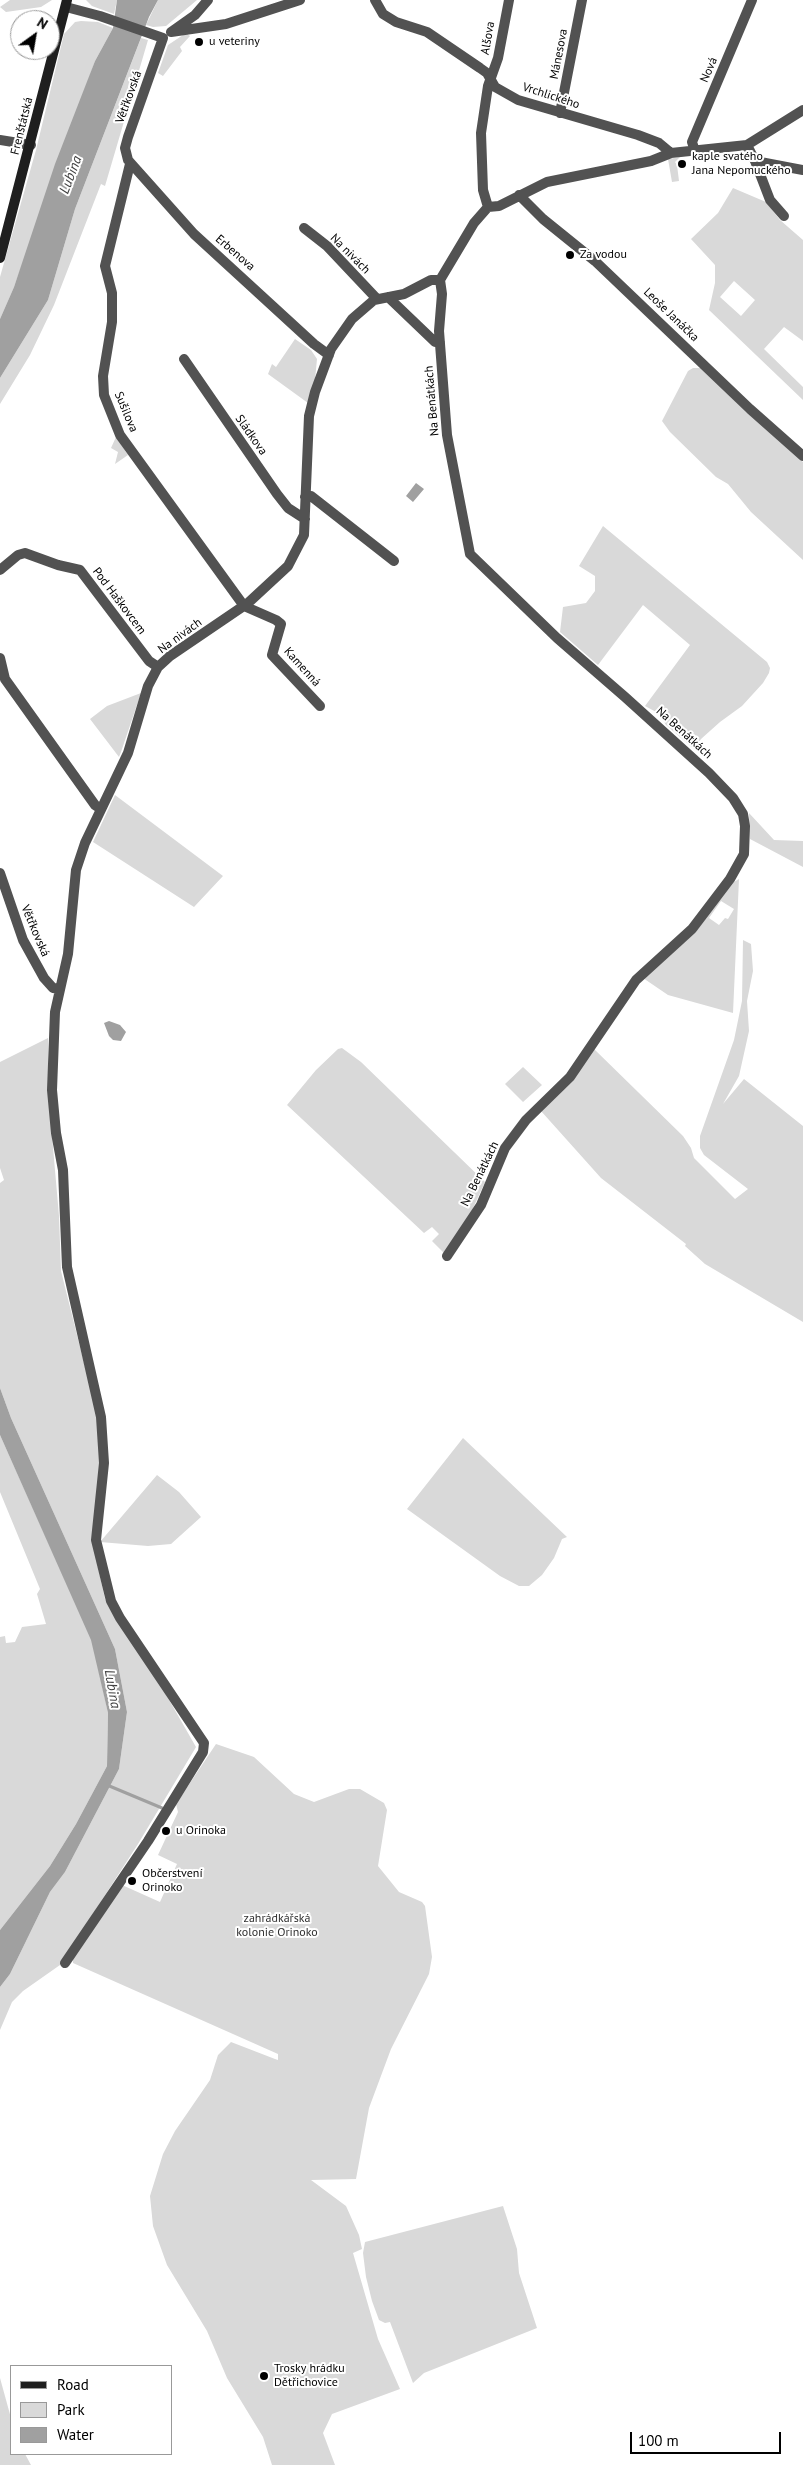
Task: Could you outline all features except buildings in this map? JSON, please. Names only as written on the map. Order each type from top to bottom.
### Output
[{"type":"main road","name":"Frenštátská","points":[[0,258],[31,145],[66,3]]},
{"type":"street","points":[[66,3],[163,38],[195,15],[208,0]]},
{"type":"street","points":[[171,32],[226,24],[300,0]]},
{"type":"street","name":"Vrchlického","points":[[375,0],[383,14],[396,22],[427,32],[480,68],[495,87],[518,100],[652,140],[671,153]]},
{"type":"street","name":"Alšova","points":[[491,80],[498,58],[509,0]]},
{"type":"street","name":"Mánesova","points":[[560,112],[582,0]]},
{"type":"street","name":"Nová","points":[[695,151],[692,142],[752,0]]},
{"type":"street","points":[[200,8],[199,20],[207,27]]},
{"type":"street","name":"Větřkovská","points":[[130,164],[126,153],[128,137],[163,38]]},
{"type":"street","points":[[488,207],[483,190],[481,133],[491,80]]},
{"type":"street","points":[[440,280],[474,222],[488,207],[498,206],[547,182],[651,161],[671,153],[747,144],[803,110]]},
{"type":"street","points":[[0,140],[31,145]]},
{"type":"street","points":[[747,144],[770,200],[784,216]]},
{"type":"street","points":[[755,161],[803,170]]},
{"type":"street","name":"Sušilova","points":[[130,164],[106,266],[111,290],[112,322],[102,387],[120,435],[244,606]]},
{"type":"street","name":"Erbenova","points":[[130,164],[194,234],[314,344],[329,355]]},
{"type":"street","name":"Leoše Janáčka","points":[[519,195],[544,219],[595,261],[750,409],[803,456]]},
{"type":"street","name":"Na nivách","points":[[304,228],[327,246],[377,299]]},
{"type":"street","name":"Na nivách","points":[[65,1963],[148,1841],[202,1752],[204,1743],[120,1618],[111,1601],[102,1571],[96,1540],[104,1463],[101,1417],[68,1267],[62,1170],[52,1090],[53,1036],[60,989],[68,954],[76,870],[101,809],[128,752],[148,686],[158,668],[170,656],[244,606],[288,566],[304,535],[309,416],[315,392],[329,355],[352,320],[377,299],[404,294],[431,280],[440,280]]},
{"type":"street","name":"Na Benátkách","points":[[440,280],[442,294],[440,342],[447,435],[470,554],[557,638],[709,773],[733,798],[743,814],[746,831],[744,854],[730,879],[692,929],[636,980],[570,1077],[526,1120],[505,1148],[481,1205],[447,1256]]},
{"type":"street","points":[[388,296],[435,342],[440,342]]},
{"type":"street","name":"Sládkova","points":[[184,358],[276,494],[288,508],[305,519]]},
{"type":"street","points":[[305,497],[310,496],[394,561]]},
{"type":"street","name":"Pod Haškovcem","points":[[0,570],[18,555],[25,553],[58,565],[80,570],[149,661],[158,668]]},
{"type":"street","name":"Kamenná","points":[[244,606],[281,624],[272,655],[320,706]]},
{"type":"street","points":[[0,658],[5,679],[95,804],[101,809]]},
{"type":"street","name":"Větřkovská","points":[[0,873],[23,940],[44,978],[53,988],[60,989]]},
{"type":"green space","points":[[10,0],[52,0],[41,7],[6,12],[0,7]]},
{"type":"green space","points":[[86,0],[117,0],[114,14],[92,6]]},
{"type":"green space","points":[[158,0],[197,0],[166,26],[153,27],[146,25]]},
{"type":"green space","points":[[75,22],[98,22],[113,28],[95,61],[14,287],[0,319],[0,277],[36,150],[58,60],[60,60],[64,34]]},
{"type":"green space","points":[[186,33],[190,36],[180,47],[182,51],[163,76],[158,73],[168,45]]},
{"type":"green space","points":[[141,38],[148,40],[105,186],[101,184],[54,305],[30,355],[0,404],[0,378],[48,300],[75,209]]},
{"type":"green space","points":[[680,157],[675,162],[679,181],[672,182],[668,159]]},
{"type":"green space","points":[[733,188],[766,202],[780,220],[803,240],[803,341],[784,327],[764,349],[803,387],[803,400],[709,310],[715,283],[715,265],[691,239],[718,213]],"holes":[[[734,281],[755,300],[741,316],[720,297]]]},
{"type":"green space","points":[[295,339],[311,350],[317,359],[315,380],[308,403],[268,374],[272,364],[276,367]]},
{"type":"green space","points":[[693,368],[703,368],[803,462],[803,560],[751,512],[728,484],[716,477],[670,432],[662,421],[688,371]]},
{"type":"green space","points":[[116,437],[128,455],[115,464],[118,452],[111,448]]},
{"type":"green space","points":[[603,526],[767,662],[770,668],[763,683],[742,706],[701,739],[694,749],[666,725],[658,713],[645,706],[690,645],[643,605],[598,665],[560,632],[563,607],[586,603],[595,591],[595,576],[579,566]]},
{"type":"green space","points":[[141,693],[119,757],[90,719],[107,706]]},
{"type":"green space","points":[[115,795],[223,876],[194,907],[93,842]]},
{"type":"green space","points":[[749,813],[774,840],[803,841],[803,867],[750,839]]},
{"type":"green space","points":[[739,879],[733,1013],[668,995],[643,978],[695,933],[734,882]],"holes":[[[721,901],[734,909],[728,919],[725,918],[719,925],[709,918]]]},
{"type":"green space","points":[[743,940],[751,944],[753,971],[747,1001],[749,1031],[739,1076],[723,1104],[744,1079],[803,1126],[803,1322],[705,1264],[685,1246],[686,1244],[601,1178],[541,1111],[593,1048],[683,1136],[691,1148],[694,1158],[735,1199],[748,1189],[704,1155],[700,1148],[700,1136],[734,1040],[742,1001]]},
{"type":"green space","points":[[48,1038],[48,1090],[59,1216],[61,1271],[98,1419],[100,1463],[97,1563],[105,1599],[160,1684],[196,1747],[138,1844],[60,1965],[23,1991],[12,2002],[0,2030],[0,1987],[10,1974],[50,1892],[65,1872],[119,1769],[127,1712],[115,1649],[11,1418],[0,1388],[0,1183],[4,1180],[0,1168],[0,1062]]},
{"type":"green space","points":[[342,1048],[361,1062],[485,1182],[468,1219],[445,1254],[432,1241],[439,1234],[432,1227],[424,1233],[287,1105],[316,1070],[338,1049]]},
{"type":"green space","points":[[523,1067],[542,1085],[523,1102],[505,1084]]},
{"type":"green space","points":[[0,1435],[92,1640],[108,1713],[107,1766],[76,1824],[50,1866],[0,1930],[0,1637],[5,1636],[6,1643],[15,1642],[22,1627],[46,1624],[37,1594],[40,1589],[0,1492]]},
{"type":"green space","points":[[463,1438],[567,1537],[562,1539],[554,1558],[542,1575],[529,1586],[519,1586],[500,1576],[407,1509]]},
{"type":"green space","points":[[157,1475],[179,1492],[201,1517],[171,1544],[148,1546],[100,1542]]},
{"type":"green space","name":"zahrádkářská kolonie Orinoko","points":[[216,1744],[254,1757],[294,1794],[314,1802],[349,1789],[360,1789],[384,1803],[387,1810],[378,1866],[399,1892],[422,1902],[425,1906],[432,1957],[429,1974],[391,2049],[369,2108],[356,2179],[311,2180],[346,2206],[359,2235],[362,2249],[353,2253],[378,2339],[400,2389],[332,2414],[323,2433],[335,2465],[272,2465],[263,2437],[227,2378],[207,2331],[167,2265],[153,2226],[150,2196],[163,2154],[175,2131],[210,2080],[218,2055],[231,2042],[278,2060],[278,2054],[73,1963],[73,1957],[122,1885],[160,1902],[177,1864],[158,1855],[178,1812],[176,1804]]},
{"type":"green space","points":[[503,2206],[517,2249],[519,2273],[537,2328],[424,2373],[413,2383],[390,2322],[385,2323],[379,2320],[372,2301],[363,2253],[365,2242]]},
{"type":"green space","points":[[0,2378],[10,2414],[10,2455],[26,2455],[31,2465],[0,2465]]},
{"type":"water","name":"Lubina","points":[[117,0],[158,0],[149,17],[75,209],[48,300],[0,378],[0,319],[14,287],[55,164],[95,61],[113,28]]},
{"type":"water","points":[[416,483],[424,489],[413,502],[406,496]]},
{"type":"water","points":[[109,1021],[120,1025],[126,1032],[121,1041],[113,1040],[109,1036],[104,1023]]},
{"type":"water","name":"Lubina","points":[[0,1388],[11,1418],[115,1649],[127,1712],[119,1769],[65,1872],[50,1892],[10,1974],[0,1987],[0,1930],[50,1866],[76,1824],[107,1766],[108,1713],[91,1640],[0,1435]]},
{"type":"waterway","points":[[107,1785],[162,1808]]},
{"type":"place","name":"u veteriny","points":[[199,42]]},
{"type":"place","name":"kaple svatého Jana Nepomuckého","points":[[682,164]]},
{"type":"place","name":"Za vodou","points":[[570,255]]},
{"type":"place","name":"u Orinoka","points":[[166,1831]]},
{"type":"place","name":"Občerstvení Orinoko","points":[[132,1881]]},
{"type":"place","name":"Trosky hrádku Dětřichovice","points":[[264,2376]]}]
